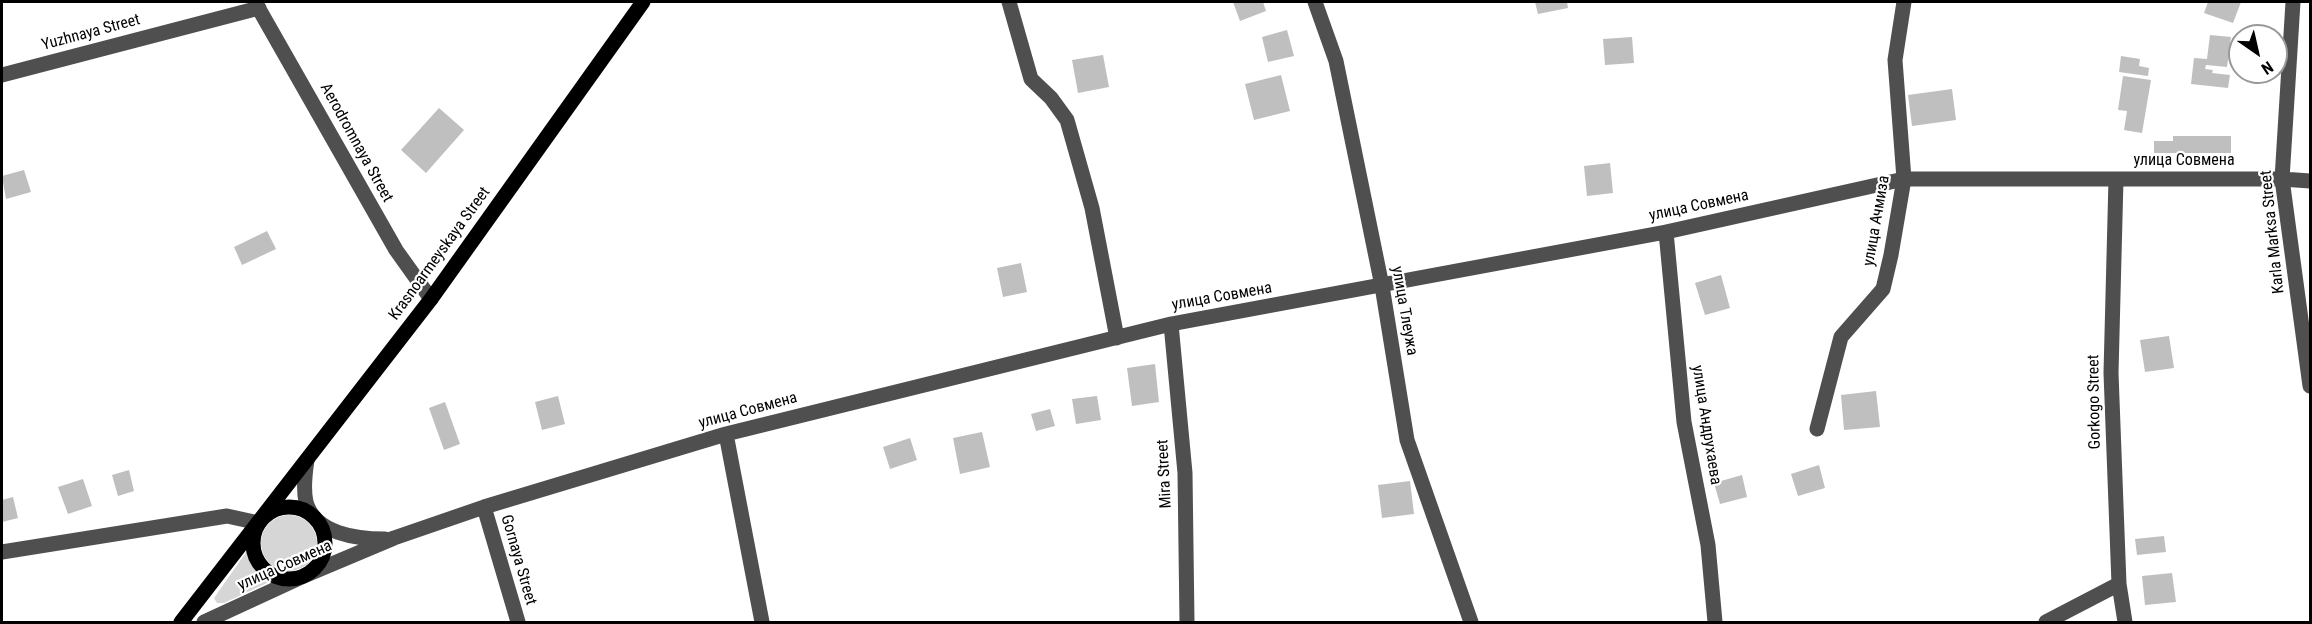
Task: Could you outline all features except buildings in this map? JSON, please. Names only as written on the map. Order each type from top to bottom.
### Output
[{"type":"main road","name":"Krasnoarmeyskaya Street","points":[[181,622],[431,299],[643,2]]},
{"type":"main road","points":[[287,507],[303,510],[316,519],[324,533],[325,550],[318,564],[306,575],[293,579],[279,578],[267,572],[258,562],[253,549],[254,535],[259,523],[271,512],[287,507]]},
{"type":"street","points":[[1009,2],[1031,79],[1051,98],[1067,120],[1092,208],[1117,338]]},
{"type":"street","name":"улица Тлеужа","points":[[1315,2],[1336,61],[1382,286],[1407,440],[1471,622]]},
{"type":"street","name":"улица Ачмиза","points":[[1817,429],[1842,337],[1883,289],[1904,179],[1895,60],[1904,2]]},
{"type":"street","name":"Karla Marksa Street","points":[[2293,2],[2282,179],[2310,386]]},
{"type":"street","name":"Aerodromnaya Street","points":[[257,5],[396,250],[431,299]]},
{"type":"street","name":"Yuzhnaya Street","points":[[2,75],[257,5]]},
{"type":"street","name":"улица Совмена","points":[[204,622],[394,538],[484,507],[726,434],[1171,324],[1666,232],[1904,179],[2282,179],[2310,181]]},
{"type":"street","name":"Gorkogo Street","points":[[2116,179],[2111,373],[2119,584],[2125,622]]},
{"type":"street","name":"улица Андрухаева","points":[[1666,232],[1684,422],[1708,545],[1715,622]]},
{"type":"street","name":"Mira Street","points":[[1171,324],[1185,473],[1187,622]]},
{"type":"street","points":[[726,434],[762,622]]},
{"type":"street","points":[[307,460],[305,493],[307,504],[316,519],[338,532],[362,539],[394,538]]},
{"type":"street","name":"Gornaya Street","points":[[484,507],[518,622]]},
{"type":"street","points":[[2,552],[227,516],[259,523]]},
{"type":"street","points":[[2046,622],[2119,584]]},
{"type":"shaded area","points":[[284,515],[294,515],[309,523],[315,532],[317,543],[315,554],[309,563],[294,571],[284,571],[273,566],[266,559],[261,548],[261,538],[266,527],[273,520]]},
{"type":"shaded area","points":[[249,548],[257,571],[268,580],[267,583],[224,603],[217,603],[214,598]]}]
